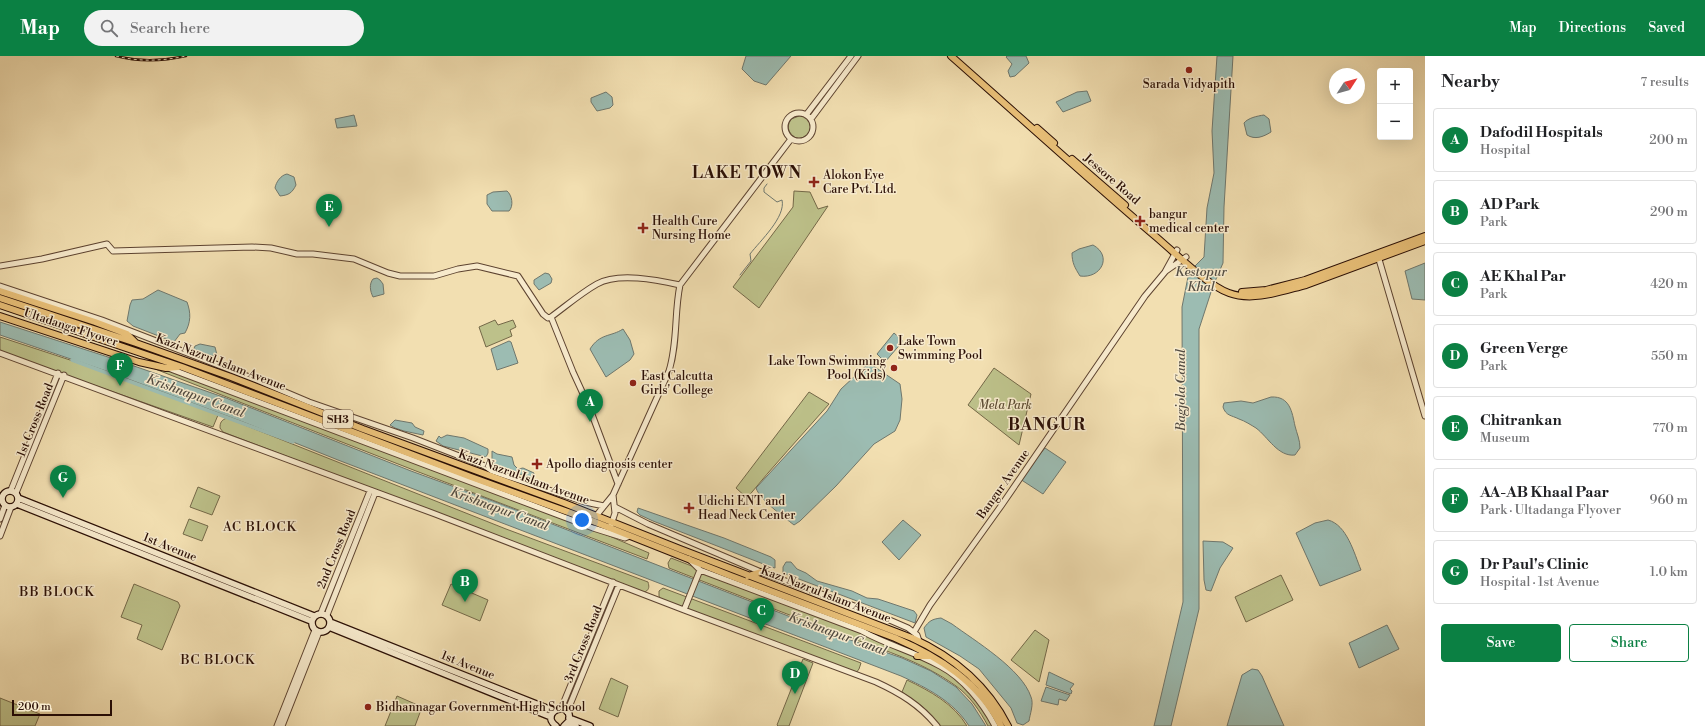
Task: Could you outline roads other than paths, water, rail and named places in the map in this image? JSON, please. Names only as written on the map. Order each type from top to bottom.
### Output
[{"type":"main road","points":[[951,56],[1048,143],[1176,252],[1215,284],[1225,290],[1252,292],[1288,287],[1378,255],[1425,241]]},
{"type":"main road","name":"Jessore Road","points":[[957,56],[1176,252]]},
{"type":"main road","points":[[1378,255],[1425,236]]},
{"type":"main road","name":"Ultadanga Flyover","points":[[0,291],[127,334],[136,343]]},
{"type":"main road","name":"Kazi Nazrul Islam Avenue","points":[[0,298],[136,343],[204,363],[363,429],[540,498],[748,576],[840,617],[919,641],[947,657],[972,676],[991,698],[1008,726]]},
{"type":"main road","name":"Kazi Nazrul Islam Avenue","points":[[0,305],[182,367],[438,465],[596,516],[630,536],[895,638],[931,656],[956,672],[975,688],[991,708],[1001,726]]},
{"type":"main road","name":"Ultadanga Flyover","points":[[0,316],[139,362],[166,368],[182,367]]},
{"type":"main road","points":[[1,496],[16,496]]},
{"type":"main road","points":[[1,496],[8,506],[16,496]]},
{"type":"main road","name":"1st Avenue","points":[[16,496],[70,522],[313,619]]},
{"type":"main road","points":[[748,576],[761,572]]},
{"type":"main road","points":[[324,614],[329,625],[323,632],[317,631],[313,619],[324,614]]},
{"type":"main road","name":"1st Avenue","points":[[329,625],[552,714]]},
{"type":"main road","points":[[917,656],[931,656]]},
{"type":"main road","points":[[555,726],[552,721],[552,714],[566,717],[590,726]]},
{"type":"main road","points":[[566,717],[576,726]]},
{"type":"street","points":[[806,115],[850,56]]},
{"type":"street","points":[[811,119],[858,56]]},
{"type":"street","points":[[795,114],[806,115],[811,119],[814,128],[810,138],[801,142],[791,139],[785,129],[786,122],[795,114]]},
{"type":"street","points":[[596,516],[613,495],[669,371],[674,352],[677,301],[680,285],[791,139]]},
{"type":"street","points":[[0,266],[42,259],[107,244],[113,251],[271,248],[297,254],[313,254],[354,259],[388,273],[400,276],[434,276],[467,267],[483,267],[518,276],[543,314],[548,318],[598,284],[609,280],[643,278],[680,285]]},
{"type":"street","name":"Bangur Avenue","points":[[914,632],[930,605],[1001,506],[1146,296],[1165,272],[1176,252]]},
{"type":"street","points":[[1378,255],[1425,416]]},
{"type":"street","points":[[1165,272],[1185,259]]},
{"type":"street","name":"Kazi Nazrul Islam Avenue","points":[[0,286],[75,310],[204,363],[257,380],[309,402],[413,438],[485,466],[492,471],[585,502],[604,506]]},
{"type":"street","points":[[551,317],[573,372],[590,409],[618,484]]},
{"type":"street","points":[[0,353],[64,375],[618,585],[685,608],[876,682],[895,690],[909,699],[922,709],[937,726]]},
{"type":"street","name":"Kazi Nazrul Islam Avenue","points":[[166,368],[593,528],[625,538],[630,536]]},
{"type":"street","points":[[16,496],[43,421],[58,373]]},
{"type":"street","name":"1st Cross Road","points":[[43,421],[64,375]]},
{"type":"street","points":[[324,614],[358,538],[373,492]]},
{"type":"street","name":"2nd Cross Road","points":[[324,614],[338,569],[373,492]]},
{"type":"street","points":[[612,525],[615,507],[613,495]]},
{"type":"street","points":[[0,519],[8,506]]},
{"type":"street","points":[[0,536],[8,506]]},
{"type":"street","points":[[615,507],[648,524],[761,572],[872,612],[908,628],[914,632],[919,641]]},
{"type":"street","points":[[352,536],[358,538]]},
{"type":"street","points":[[689,559],[699,572],[840,617],[917,656],[941,666],[957,679],[977,699],[995,726]]},
{"type":"street","points":[[338,569],[344,572]]},
{"type":"street","points":[[685,608],[699,572]]},
{"type":"street","name":"3rd Cross Road","points":[[566,717],[579,666],[613,582]]},
{"type":"street","name":"3rd Cross Road","points":[[566,717],[618,585]]},
{"type":"street","points":[[282,726],[317,631]]},
{"type":"street","points":[[593,631],[599,633]]},
{"type":"street","points":[[277,726],[306,660]]},
{"type":"street","points":[[579,666],[585,668]]},
{"type":"water","points":[[746,56],[791,56],[766,85],[754,81],[742,69]]},
{"type":"water","points":[[1026,56],[1029,63],[1015,76],[1010,77],[1008,71],[1012,64],[1006,57]]},
{"type":"water","name":"Kestopur Khal","points":[[1217,56],[1233,56],[1224,207],[1223,263],[1213,286],[1199,329],[1199,609],[1171,726],[1154,726],[1183,602],[1182,307],[1189,272],[1204,257],[1207,208],[1214,173],[1212,131]]},
{"type":"water","points":[[1087,91],[1091,101],[1063,112],[1056,102],[1077,92]]},
{"type":"water","points":[[606,92],[612,97],[613,105],[610,108],[597,111],[591,102],[591,98]]},
{"type":"water","points":[[354,115],[357,126],[337,128],[335,119]]},
{"type":"water","points":[[1264,115],[1269,119],[1271,132],[1259,137],[1250,137],[1247,135],[1244,123],[1250,119]]},
{"type":"water","points":[[287,174],[294,177],[296,185],[290,193],[280,196],[275,188],[281,177]]},
{"type":"water","points":[[507,191],[512,201],[511,209],[509,211],[492,211],[487,204],[487,195],[493,192]]},
{"type":"water","points":[[1093,245],[1102,255],[1102,266],[1094,274],[1080,276],[1074,265],[1072,253],[1079,249]]},
{"type":"water","points":[[1425,263],[1425,300],[1412,299],[1405,271]]},
{"type":"water","points":[[545,273],[549,274],[552,279],[551,283],[539,290],[534,284],[534,280]]},
{"type":"water","points":[[377,278],[383,284],[384,294],[373,297],[370,285],[373,279]]},
{"type":"water","points":[[158,290],[187,302],[190,318],[187,329],[185,333],[180,334],[174,342],[133,326],[127,321],[132,300],[143,299]]},
{"type":"water","points":[[0,322],[111,358],[226,398],[842,637],[902,658],[931,671],[956,687],[972,704],[986,726],[969,726],[955,709],[939,696],[901,676],[338,460],[243,422],[112,373],[0,335]]},
{"type":"water","points":[[623,329],[630,340],[634,354],[630,360],[606,377],[590,349],[598,340]]},
{"type":"water","name":"Lake Town Swimming Pool","points":[[894,333],[903,341],[885,362],[877,354]]},
{"type":"water","points":[[509,341],[511,342],[518,363],[497,370],[491,349]]},
{"type":"water","points":[[200,344],[215,347],[217,355],[212,356],[193,351],[195,346]]},
{"type":"water","points":[[869,363],[900,384],[902,399],[900,420],[895,431],[874,444],[836,486],[794,525],[767,503],[758,493],[756,488],[827,411],[841,389]]},
{"type":"water","points":[[1271,397],[1282,399],[1291,410],[1300,445],[1300,448],[1295,455],[1289,455],[1278,450],[1256,428],[1227,414],[1223,407],[1224,403],[1241,401],[1253,403]]},
{"type":"water","points":[[395,420],[412,423],[415,427],[424,431],[423,435],[404,431],[390,425]]},
{"type":"water","points":[[447,435],[464,438],[488,449],[486,457],[443,446],[436,441],[439,436],[441,438]]},
{"type":"water","points":[[1045,448],[1066,462],[1043,494],[1020,479]]},
{"type":"water","points":[[492,451],[497,454],[512,457],[514,465],[518,469],[523,468],[534,473],[532,478],[492,465]]},
{"type":"water","points":[[638,508],[724,538],[771,557],[775,560],[775,568],[653,521],[640,515],[637,512]]},
{"type":"water","points":[[903,520],[921,535],[899,560],[882,542]]},
{"type":"water","points":[[1328,520],[1335,523],[1349,540],[1361,570],[1320,586],[1296,533],[1315,523]]},
{"type":"water","points":[[1203,541],[1223,542],[1233,548],[1220,568],[1211,591],[1206,590],[1204,580]]},
{"type":"water","points":[[786,562],[791,562],[797,569],[806,573],[817,581],[852,591],[867,598],[878,599],[914,611],[917,615],[915,623],[783,573],[783,567]]},
{"type":"water","points":[[941,618],[952,624],[997,656],[1018,676],[1026,687],[1032,700],[1029,721],[1023,725],[1017,723],[1011,708],[979,669],[960,656],[926,637],[924,628],[929,622]]},
{"type":"water","points":[[1387,625],[1399,649],[1359,668],[1349,643]]},
{"type":"water","points":[[1252,669],[1258,670],[1262,676],[1284,726],[1227,726],[1242,675]]},
{"type":"water","points":[[1049,672],[1074,684],[1070,689],[1072,691],[1071,694],[1046,685]]},
{"type":"water","points":[[1046,687],[1070,695],[1066,701],[1059,699],[1058,705],[1041,701]]},
{"type":"waterway","points":[[740,275],[751,261],[750,254],[780,214],[782,200],[777,202],[764,192],[764,188],[767,184]]},
{"type":"waterway","name":"Krishnapur Canal","points":[[72,360],[293,442]]},
{"type":"railway","points":[[116,56],[151,60],[186,56]]},
{"type":"place","name":"Sarada Vidyapith","points":[[1189,70]]},
{"type":"place","name":"Alokon Eye Care Pvt. Ltd.","points":[[814,182]]},
{"type":"place","name":"bangur medical center","points":[[1140,221]]},
{"type":"place","name":"Chitrankan","points":[[329,227]]},
{"type":"place","name":"Health Cure Nursing Home","points":[[643,228]]},
{"type":"place","name":"Lake Town Swimming Pool","points":[[890,348]]},
{"type":"place","name":"Lake Town Swimming Pool (Kids)","points":[[894,368]]},
{"type":"place","name":"East Calcutta Girls' College","points":[[633,383]]},
{"type":"place","name":"AA-AB Khaal Paar","points":[[120,386]]},
{"type":"place","name":"Dafodil Hospitals","points":[[590,422]]},
{"type":"place","name":"Apollo diagnosis center","points":[[537,464]]},
{"type":"place","name":"Dr Paul's Clinic","points":[[63,498]]},
{"type":"place","name":"Udichi ENT and Head Neck Center","points":[[689,508]]},
{"type":"place","name":"AD Park","points":[[465,602]]},
{"type":"place","name":"AE Khal Par","points":[[761,631]]},
{"type":"place","name":"Green Verge","points":[[795,694]]},
{"type":"place","name":"Bidhannagar Government High School","points":[[368,707]]},
{"type":"district","name":"LAKE TOWN","points":[[747,172]]},
{"type":"district","name":"BANGUR","points":[[1047,424]]},
{"type":"district","name":"AC BLOCK","points":[[260,526]]},
{"type":"district","name":"BB BLOCK","points":[[57,591]]},
{"type":"district","name":"BC BLOCK","points":[[218,659]]},
{"type":"water label","name":"Bagjola Canal","points":[[1180,390]]},
{"type":"park label","name":"Mela Park","points":[[1005,405]]}]
